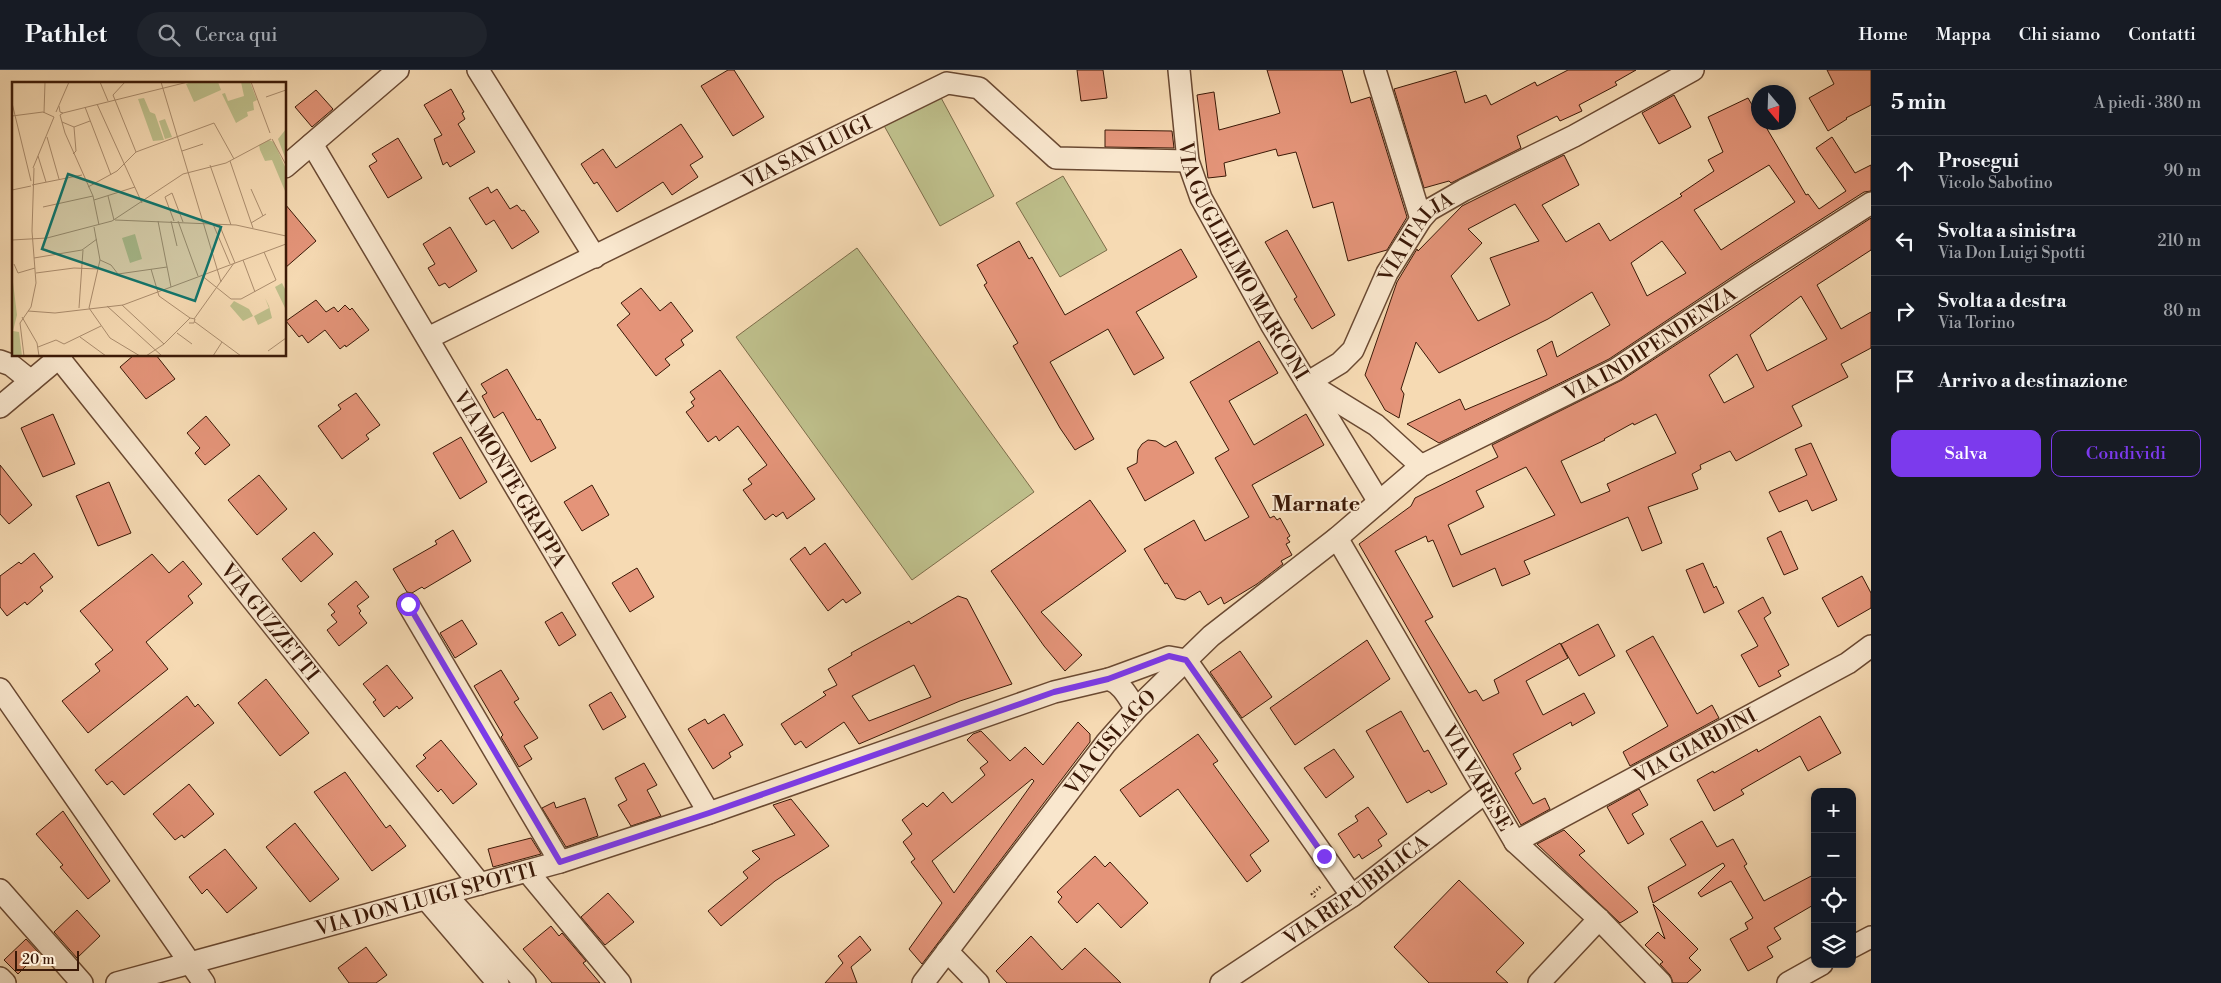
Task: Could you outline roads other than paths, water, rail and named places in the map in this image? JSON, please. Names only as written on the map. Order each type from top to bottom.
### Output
[{"type":"street","points":[[286,166],[398,70]]},
{"type":"street","points":[[478,70],[595,257]]},
{"type":"street","name":"VIA GUGLIELMO MARCONI","points":[[1179,70],[1188,162],[1209,215],[1379,502]]},
{"type":"street","points":[[1375,70],[1421,219]]},
{"type":"street","name":"VIA ITALIA","points":[[1307,383],[1340,363],[1353,350],[1387,273],[1421,219],[1429,210],[1449,198],[1574,136],[1693,70]]},
{"type":"street","name":"VIA SAN LUIGI","points":[[428,338],[947,83],[979,88],[1056,158],[1188,162]]},
{"type":"street","name":"VIA MONTE GRAPPA","points":[[312,144],[709,813]]},
{"type":"street","name":"VIA INDIPENDENZA","points":[[1379,502],[1421,466],[1615,370],[1764,270],[1871,203]]},
{"type":"street","points":[[0,407],[61,356]]},
{"type":"street","name":"VIA GUZZETTI","points":[[61,356],[480,884]]},
{"type":"street","points":[[0,361],[11,365],[31,381]]},
{"type":"street","points":[[1307,383],[1369,420],[1421,466]]},
{"type":"street","points":[[1341,439],[1354,424],[1360,420],[1369,420]]},
{"type":"street","name":"VIA CISLAGO","points":[[923,983],[1102,749],[1136,710],[1211,636],[1337,538],[1379,502]]},
{"type":"street","name":"VIA VARESE","points":[[1337,538],[1515,842],[1599,919],[1661,983]]},
{"type":"street","points":[[408,604],[560,862]]},
{"type":"street","name":"VIA GIARDINI","points":[[1515,842],[1848,663],[1871,646]]},
{"type":"street","name":"VIA DON LUIGI SPOTTI","points":[[116,983],[560,862],[709,813],[1054,692],[1108,679],[1169,656],[1186,660]]},
{"type":"street","points":[[1186,660],[1352,896]]},
{"type":"street","points":[[1108,679],[1118,683],[1136,710]]},
{"type":"street","points":[[0,689],[204,983]]},
{"type":"street","name":"VIA REPUBBLICA","points":[[1221,983],[1352,896],[1486,792]]},
{"type":"street","points":[[527,871],[620,983]]},
{"type":"street","points":[[0,890],[82,983]]},
{"type":"street","points":[[436,896],[498,983]]},
{"type":"street","points":[[436,896],[525,983]]},
{"type":"street","points":[[1540,983],[1599,919]]},
{"type":"street","points":[[1856,945],[1871,937]]},
{"type":"street","points":[[947,951],[978,983]]},
{"type":"street","points":[[1788,983],[1815,968]]},
{"type":"street","points":[[0,978],[5,983]]},
{"type":"district","name":"Marnate","points":[[1316,503]]}]
